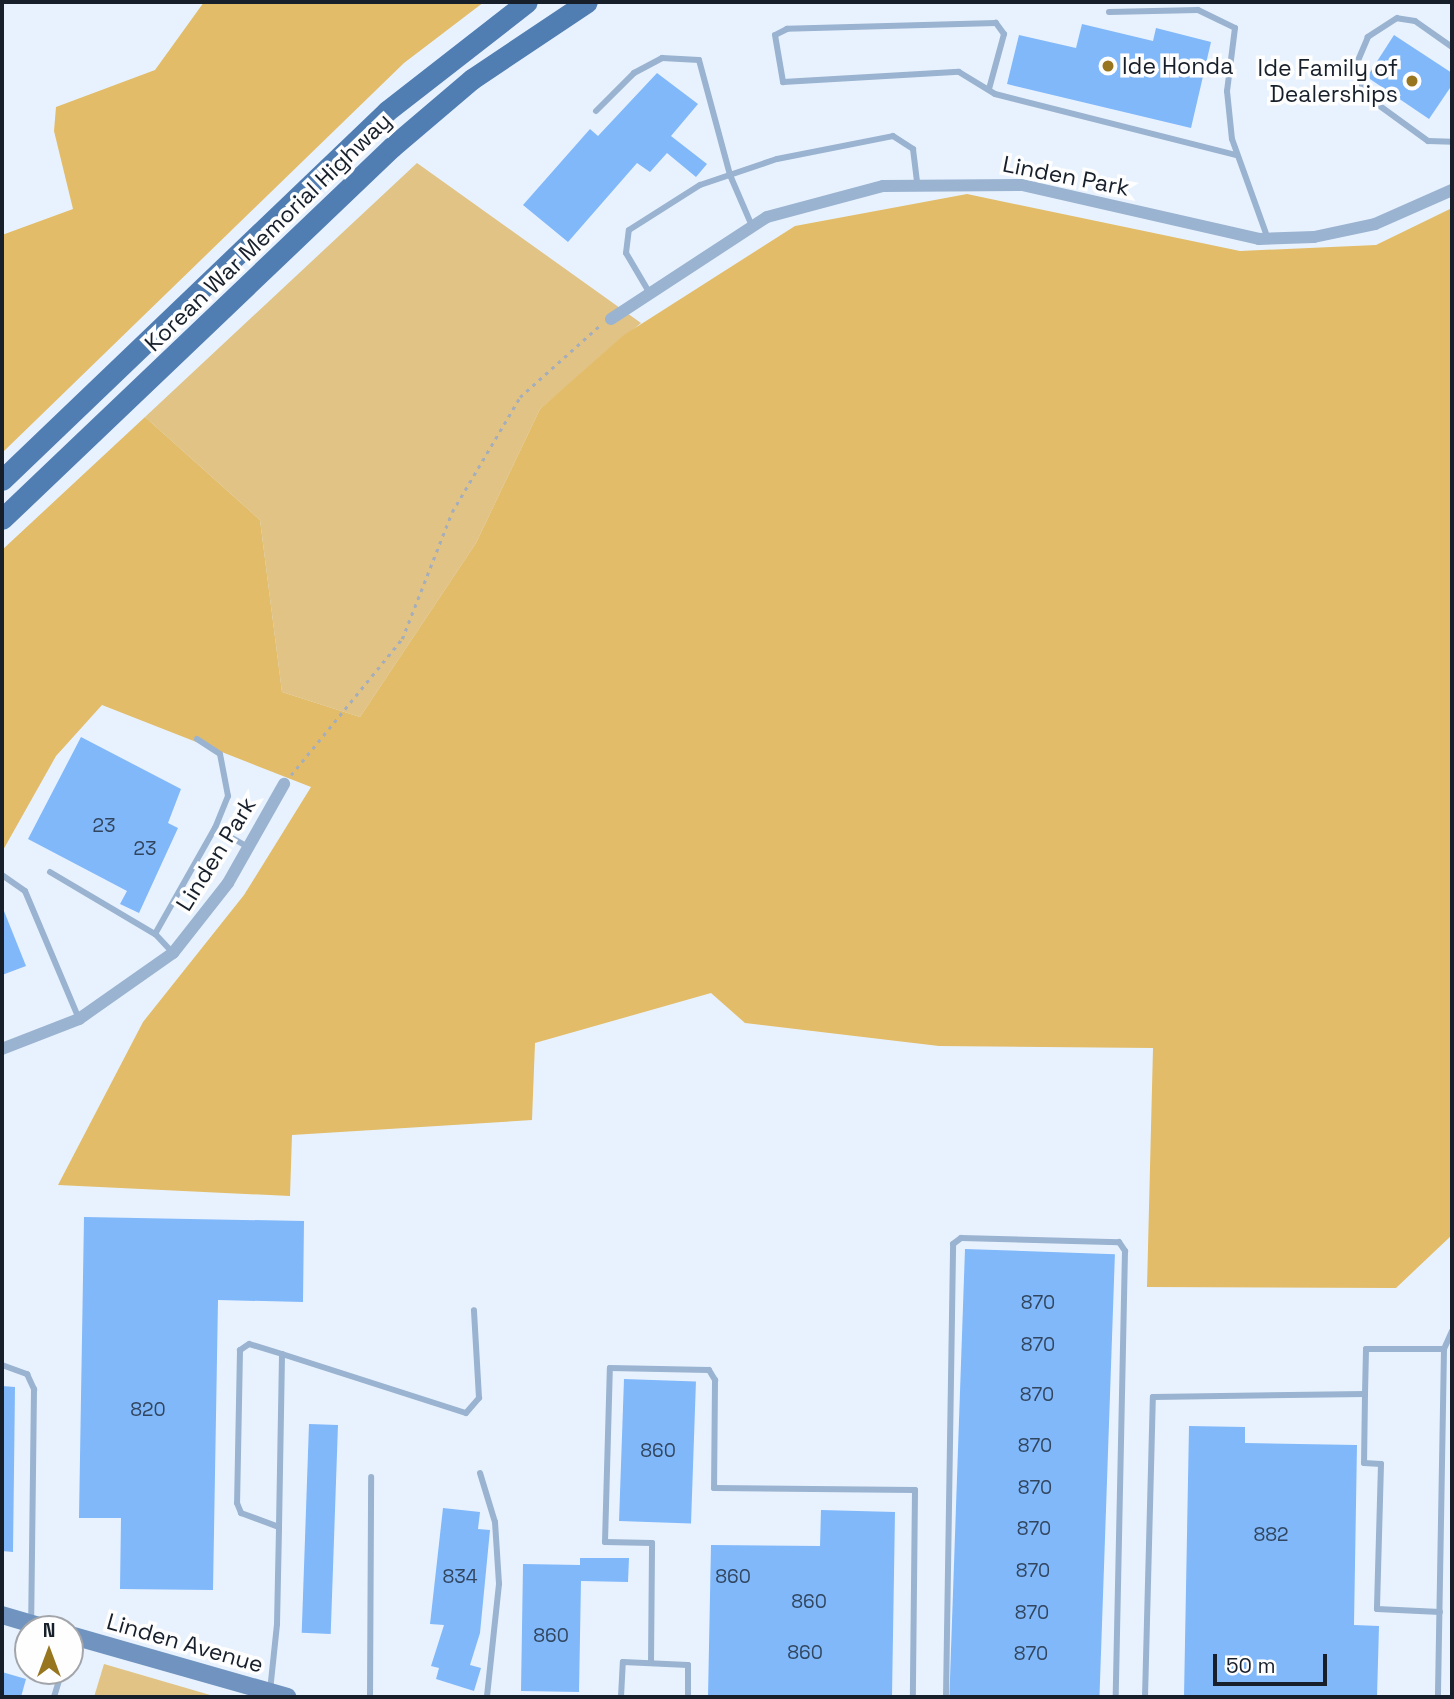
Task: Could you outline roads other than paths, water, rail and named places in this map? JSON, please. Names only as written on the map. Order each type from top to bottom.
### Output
[{"type":"main road","points":[[443,63],[505,2]]},
{"type":"main road","name":"Korean War Memorial Highway","points":[[2,480],[443,63],[527,2]]},
{"type":"main road","name":"Korean War Memorial Highway","points":[[2,519],[55,475],[392,147],[472,79],[587,2]]},
{"type":"main road","name":"Linden Avenue","points":[[84,1643],[279,1695]]},
{"type":"street","name":"Linden Park","points":[[611,319],[752,226],[834,196],[917,183],[1022,185],[1269,239],[1375,224],[1452,190]]},
{"type":"street","name":"Linden Park","points":[[2,1049],[79,1019],[173,953],[249,848],[284,784]]},
{"type":"lane","points":[[1109,12],[1198,10],[1234,28],[1227,91],[1236,155],[1269,239]]},
{"type":"lane","points":[[1452,47],[1415,21],[1397,18],[1368,37],[1358,60],[1363,90],[1373,101],[1428,141],[1452,142]]},
{"type":"lane","points":[[989,89],[1004,34],[996,23],[787,29],[775,35],[783,82],[959,72],[989,89],[1236,155]]},
{"type":"lane","points":[[596,111],[634,73],[662,58],[699,60],[730,175],[752,226]]},
{"type":"lane","points":[[649,292],[626,253],[629,230],[700,185],[730,175],[893,136],[912,149],[917,183]]},
{"type":"lane","points":[[155,934],[215,828],[228,796],[220,754],[197,740]]},
{"type":"lane","points":[[215,828],[249,848]]},
{"type":"lane","points":[[50,872],[155,934],[173,953]]},
{"type":"lane","points":[[2,875],[24,891],[79,1019]]},
{"type":"lane","points":[[946,1697],[953,1244],[961,1238],[1119,1242],[1125,1251],[1116,1697]]},
{"type":"lane","points":[[279,1527],[242,1513],[237,1503],[240,1350],[249,1344],[467,1413],[479,1398],[474,1310]]},
{"type":"lane","points":[[1438,1697],[1444,1349],[1452,1331]]},
{"type":"lane","points":[[1440,1612],[1377,1609],[1381,1464],[1364,1463],[1365,1394],[1366,1349],[1444,1349]]},
{"type":"lane","points":[[279,1695],[282,1354]]},
{"type":"lane","points":[[2,1365],[27,1374],[34,1390],[32,1615]]},
{"type":"lane","points":[[652,1664],[652,1543],[605,1542],[610,1368],[709,1370],[715,1380],[714,1488],[915,1490],[914,1697]]},
{"type":"lane","points":[[1145,1697],[1153,1397],[1365,1394]]},
{"type":"lane","points":[[480,1473],[495,1521],[499,1584],[487,1697]]},
{"type":"lane","points":[[370,1697],[371,1477]]},
{"type":"lane","points":[[621,1697],[623,1662],[688,1665],[688,1697]]},
{"type":"place","name":"Ide Honda","points":[[1108,66]]},
{"type":"place","name":"Ide Family of Dealerships","points":[[1412,81]]}]
